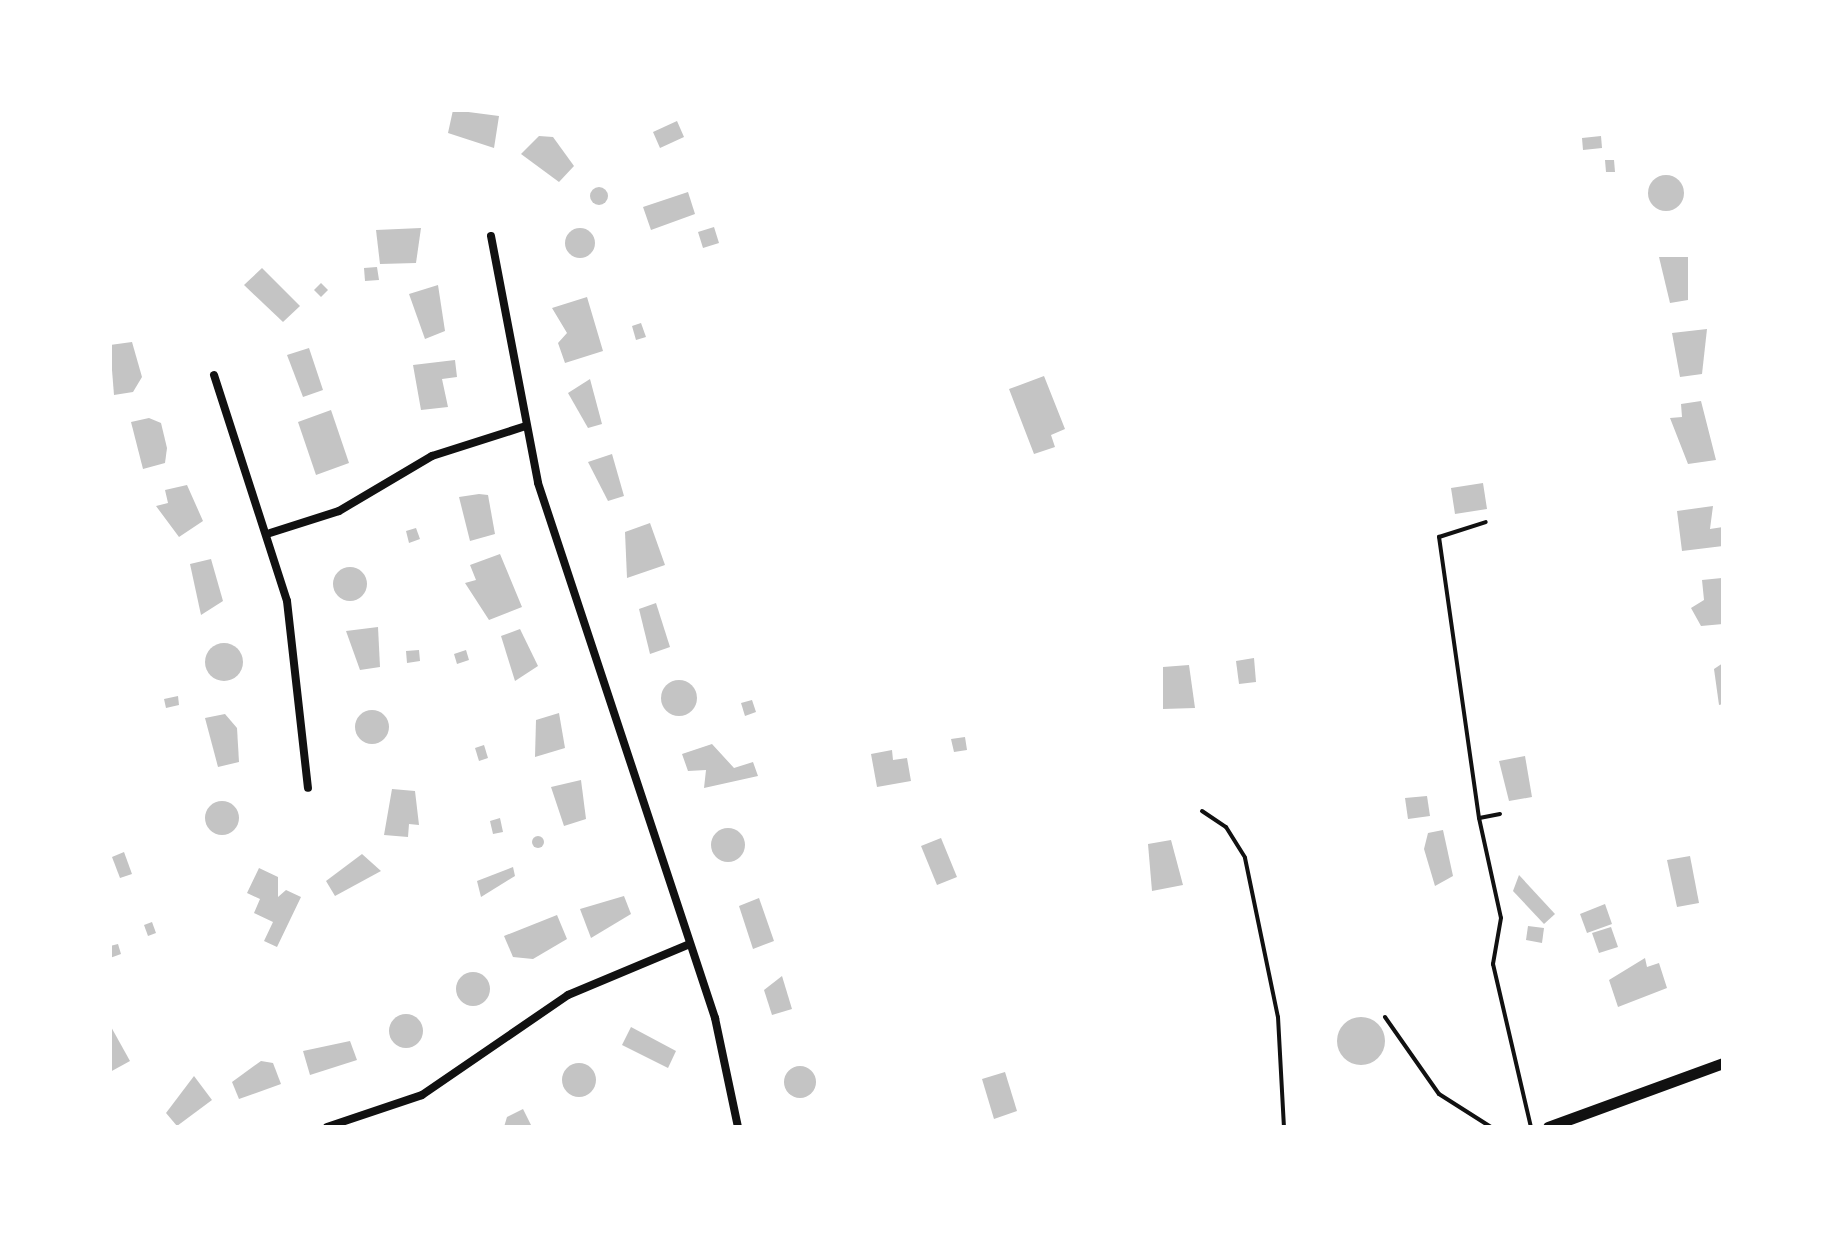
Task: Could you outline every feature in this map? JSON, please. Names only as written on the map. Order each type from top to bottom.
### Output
[{"type":"main road","points":[[1548,1127],[1723,1063]]},
{"type":"street","points":[[491,236],[523,427],[690,944],[738,1127]]},
{"type":"street","points":[[214,375],[270,533],[298,668],[308,788]]},
{"type":"street","points":[[270,533],[339,511],[432,456],[523,427]]},
{"type":"street","points":[[327,1127],[422,1095],[568,995],[690,944]]},
{"type":"lane","points":[[1486,522],[1439,538],[1479,818],[1501,918],[1493,964],[1532,1127]]},
{"type":"lane","points":[[1202,811],[1226,827],[1246,858],[1278,1017],[1284,1127]]},
{"type":"lane","points":[[1479,818],[1500,814]]},
{"type":"lane","points":[[1384,1017],[1439,1094],[1491,1127]]},
{"type":"building","points":[[453,110],[499,116],[494,148],[448,133]]},
{"type":"building","points":[[677,121],[684,137],[660,148],[653,132]]},
{"type":"building","points":[[539,136],[553,137],[574,166],[559,182],[521,154]]},
{"type":"building","points":[[1601,136],[1602,148],[1583,150],[1582,138]]},
{"type":"building","points":[[1605,160],[1614,160],[1615,172],[1606,172]]},
{"type":"building","points":[[1666,175],[1679,180],[1684,193],[1679,206],[1666,211],[1653,206],[1648,193],[1653,180]]},
{"type":"building","points":[[599,187],[608,196],[599,205],[590,196]]},
{"type":"building","points":[[688,192],[695,214],[651,230],[643,207]]},
{"type":"building","points":[[714,227],[719,243],[703,248],[698,232]]},
{"type":"building","points":[[421,228],[416,263],[380,264],[376,230]]},
{"type":"building","points":[[580,228],[591,232],[595,243],[591,254],[580,258],[569,254],[565,243],[569,232]]},
{"type":"building","points":[[1659,257],[1688,257],[1688,300],[1670,303]]},
{"type":"building","points":[[377,267],[379,280],[365,281],[364,268]]},
{"type":"building","points":[[262,268],[300,306],[283,322],[244,285]]},
{"type":"building","points":[[321,283],[328,290],[321,297],[314,290]]},
{"type":"building","points":[[438,285],[445,331],[425,339],[409,294]]},
{"type":"building","points":[[587,297],[603,351],[565,363],[558,343],[567,333],[552,308]]},
{"type":"building","points":[[641,323],[646,337],[636,340],[632,326]]},
{"type":"building","points":[[1707,329],[1702,374],[1680,377],[1672,333]]},
{"type":"building","points":[[132,342],[142,377],[133,392],[114,395],[110,345]]},
{"type":"building","points":[[309,348],[323,390],[303,397],[287,355]]},
{"type":"building","points":[[455,360],[457,377],[442,379],[448,407],[421,410],[413,365]]},
{"type":"building","points":[[1044,376],[1065,429],[1051,435],[1055,447],[1034,454],[1009,389]]},
{"type":"building","points":[[590,379],[602,424],[588,428],[568,393]]},
{"type":"building","points":[[1701,401],[1716,460],[1688,464],[1670,418],[1682,417],[1681,404]]},
{"type":"building","points":[[331,410],[349,463],[316,475],[298,422]]},
{"type":"building","points":[[149,418],[161,423],[167,448],[165,463],[143,469],[131,422]]},
{"type":"building","points":[[612,454],[624,496],[608,501],[588,462]]},
{"type":"building","points":[[1483,483],[1487,509],[1455,514],[1451,488]]},
{"type":"building","points":[[187,485],[203,521],[179,537],[156,506],[168,503],[165,490]]},
{"type":"building","points":[[488,495],[495,534],[470,541],[459,497]]},
{"type":"building","points":[[1713,506],[1710,529],[1723,527],[1723,546],[1682,551],[1677,511]]},
{"type":"building","points":[[650,523],[665,565],[627,578],[625,532]]},
{"type":"building","points":[[416,528],[420,539],[409,543],[406,531]]},
{"type":"building","points":[[500,554],[522,607],[489,620],[465,583],[476,580],[470,565]]},
{"type":"building","points":[[211,559],[223,601],[201,615],[190,564]]},
{"type":"building","points":[[350,567],[362,572],[367,584],[362,596],[350,601],[338,596],[333,584],[338,572]]},
{"type":"building","points":[[1722,578],[1723,624],[1701,626],[1691,608],[1704,600],[1702,580]]},
{"type":"building","points":[[656,603],[670,647],[650,654],[639,609]]},
{"type":"building","points":[[378,627],[380,667],[360,670],[346,631]]},
{"type":"building","points":[[520,629],[538,666],[515,681],[501,636]]},
{"type":"building","points":[[224,643],[237,649],[243,662],[237,675],[224,681],[211,675],[205,662],[211,649]]},
{"type":"building","points":[[419,650],[420,661],[407,663],[406,651]]},
{"type":"building","points":[[466,650],[469,660],[457,664],[454,654]]},
{"type":"building","points":[[1254,658],[1256,682],[1239,684],[1236,661]]},
{"type":"building","points":[[1723,663],[1723,704],[1719,705],[1714,669]]},
{"type":"building","points":[[1189,665],[1195,708],[1163,709],[1163,667]]},
{"type":"building","points":[[679,680],[691,686],[697,698],[691,710],[679,716],[667,710],[661,698],[667,686]]},
{"type":"building","points":[[178,696],[179,705],[166,708],[164,699]]},
{"type":"building","points":[[752,700],[756,712],[745,716],[741,703]]},
{"type":"building","points":[[372,710],[384,715],[389,727],[384,739],[372,744],[360,739],[355,727],[360,715]]},
{"type":"building","points":[[559,713],[565,748],[535,757],[536,720]]},
{"type":"building","points":[[225,714],[237,728],[239,762],[218,767],[205,718]]},
{"type":"building","points":[[965,737],[967,750],[954,752],[951,739]]},
{"type":"building","points":[[712,744],[734,768],[753,762],[758,776],[704,788],[706,770],[688,771],[682,754]]},
{"type":"building","points":[[484,745],[488,758],[479,761],[475,748]]},
{"type":"building","points":[[892,750],[893,760],[907,758],[911,781],[877,787],[871,754]]},
{"type":"building","points":[[1525,756],[1532,797],[1509,801],[1499,761]]},
{"type":"building","points":[[581,780],[586,819],[564,826],[551,787]]},
{"type":"building","points":[[392,789],[415,791],[419,825],[409,824],[408,837],[384,835]]},
{"type":"building","points":[[1427,796],[1430,816],[1408,819],[1405,798]]},
{"type":"building","points":[[222,801],[234,806],[239,818],[234,830],[222,835],[210,830],[205,818],[210,806]]},
{"type":"building","points":[[500,818],[503,832],[493,834],[490,821]]},
{"type":"building","points":[[728,828],[740,833],[745,845],[740,857],[728,862],[716,857],[711,845],[716,833]]},
{"type":"building","points":[[1443,830],[1453,876],[1435,886],[1424,849],[1428,833]]},
{"type":"building","points":[[538,836],[544,842],[538,848],[532,842]]},
{"type":"building","points":[[941,838],[957,877],[937,885],[921,846]]},
{"type":"building","points":[[1171,840],[1183,885],[1152,891],[1148,844]]},
{"type":"building","points":[[124,852],[132,874],[120,878],[112,857]]},
{"type":"building","points":[[362,854],[381,871],[335,896],[326,881]]},
{"type":"building","points":[[1690,856],[1699,903],[1677,907],[1667,860]]},
{"type":"building","points":[[513,867],[515,876],[481,897],[477,881]]},
{"type":"building","points":[[259,868],[278,877],[278,897],[286,890],[301,897],[277,947],[264,941],[273,922],[254,913],[260,899],[247,893]]},
{"type":"building","points":[[1519,875],[1555,914],[1544,924],[1513,891]]},
{"type":"building","points":[[624,896],[631,914],[591,938],[580,909]]},
{"type":"building","points":[[759,898],[774,941],[753,949],[739,906]]},
{"type":"building","points":[[1605,904],[1612,924],[1587,933],[1580,914]]},
{"type":"building","points":[[557,915],[567,939],[533,959],[513,957],[504,936]]},
{"type":"building","points":[[152,922],[156,933],[148,936],[144,925]]},
{"type":"building","points":[[1528,926],[1544,928],[1542,943],[1526,940]]},
{"type":"building","points":[[1611,927],[1618,947],[1599,953],[1592,933]]},
{"type":"building","points":[[118,944],[121,954],[110,958],[110,946]]},
{"type":"building","points":[[1645,958],[1647,967],[1659,963],[1667,988],[1618,1007],[1609,980]]},
{"type":"building","points":[[473,972],[485,977],[490,989],[485,1001],[473,1006],[461,1001],[456,989],[461,977]]},
{"type":"building","points":[[782,976],[792,1009],[772,1015],[764,990]]},
{"type":"building","points":[[406,1014],[418,1019],[423,1031],[418,1043],[406,1048],[394,1043],[389,1031],[394,1019]]},
{"type":"building","points":[[1361,1017],[1378,1024],[1385,1041],[1378,1058],[1361,1065],[1344,1058],[1337,1041],[1344,1024]]},
{"type":"building","points":[[110,1025],[130,1061],[110,1072]]},
{"type":"building","points":[[631,1027],[676,1051],[668,1068],[622,1045]]},
{"type":"building","points":[[350,1041],[357,1060],[310,1075],[303,1051]]},
{"type":"building","points":[[261,1061],[273,1063],[281,1084],[239,1099],[232,1082]]},
{"type":"building","points":[[579,1063],[591,1068],[596,1080],[591,1092],[579,1097],[567,1092],[562,1080],[567,1068]]},
{"type":"building","points":[[800,1066],[811,1071],[816,1082],[811,1093],[800,1098],[789,1093],[784,1082],[789,1071]]},
{"type":"building","points":[[1005,1072],[1017,1111],[994,1119],[982,1079]]},
{"type":"building","points":[[194,1076],[212,1100],[177,1126],[166,1113]]},
{"type":"building","points":[[523,1109],[532,1127],[504,1127],[507,1117]]}]
